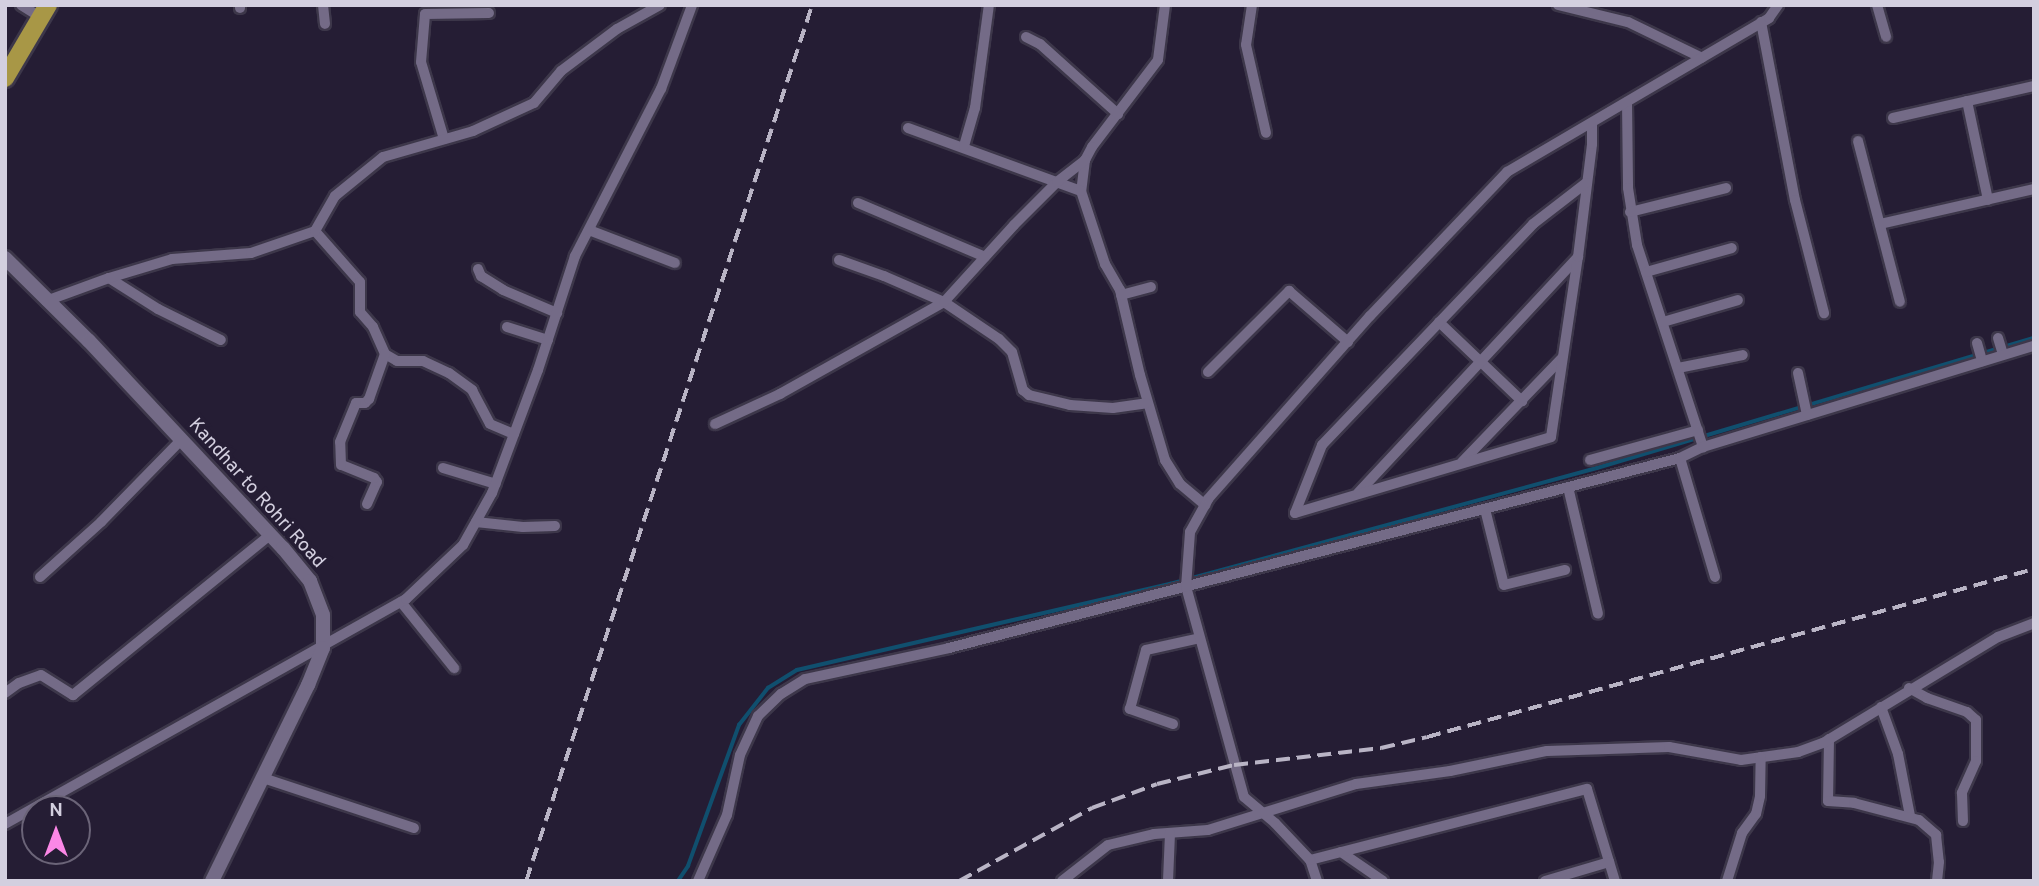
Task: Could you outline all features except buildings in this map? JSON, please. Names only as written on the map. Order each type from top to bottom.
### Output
[{"type":"main road","points":[[5,78],[45,11]]},
{"type":"street","points":[[21,5],[45,11]]},
{"type":"street","points":[[323,5],[325,24]]},
{"type":"street","points":[[46,301],[108,278],[172,259],[251,253],[315,231],[335,196],[383,157],[473,131],[534,103],[561,71],[617,29],[660,5]]},
{"type":"street","points":[[5,824],[401,602],[463,545],[496,484],[575,256],[661,89],[692,5]]},
{"type":"street","points":[[964,146],[975,108],[989,5]]},
{"type":"street","points":[[715,424],[780,394],[944,302],[1057,182],[1085,160],[1158,60],[1165,5]]},
{"type":"street","points":[[1252,5],[1246,45],[1266,133]]},
{"type":"street","points":[[1558,5],[1628,23],[1702,58]]},
{"type":"street","points":[[1317,881],[1310,860],[1264,813],[1244,797],[1186,581],[1190,532],[1205,505],[1348,342],[1507,172],[1762,23],[1778,5]]},
{"type":"street","points":[[1877,5],[1886,37]]},
{"type":"street","points":[[444,139],[421,62],[425,14],[489,13]]},
{"type":"street","points":[[1762,23],[1795,200],[1824,313]]},
{"type":"street","points":[[1026,37],[1040,44],[1118,114]]},
{"type":"street","points":[[1893,118],[2034,86]]},
{"type":"street","points":[[1967,101],[1988,200]]},
{"type":"street","points":[[1627,102],[1630,212],[1646,272],[1701,439]]},
{"type":"street","points":[[1586,183],[1534,224],[1322,445],[1294,513],[1551,437],[1578,257],[1592,144],[1592,122]]},
{"type":"street","points":[[908,128],[964,146],[1081,191]]},
{"type":"street","points":[[1858,141],[1900,302]]},
{"type":"street","points":[[1085,160],[1081,191],[1104,264],[1121,295],[1147,403],[1165,460],[1180,484],[1205,505]]},
{"type":"street","points":[[1630,212],[1726,188]]},
{"type":"street","points":[[1880,224],[2034,189]]},
{"type":"street","points":[[858,203],[985,257]]},
{"type":"street","points":[[589,230],[675,263]]},
{"type":"street","points":[[315,231],[360,282],[360,312],[373,327],[385,354],[397,361],[423,361],[449,373],[472,390],[490,424],[514,434]]},
{"type":"street","points":[[1646,272],[1732,248]]},
{"type":"street","points":[[1357,494],[1578,257]]},
{"type":"street","name":"Kandhar to Rohri Road","points":[[5,258],[89,341],[270,535],[310,582],[323,615],[323,648],[212,881]]},
{"type":"street","points":[[838,260],[884,275],[944,302],[999,339],[1012,352],[1023,390],[1029,395],[1070,405],[1113,408],[1147,403]]},
{"type":"street","points":[[478,269],[481,276],[503,290],[557,313]]},
{"type":"street","points":[[108,278],[158,309],[221,340]]},
{"type":"street","points":[[1121,295],[1151,287]]},
{"type":"street","points":[[1208,372],[1289,291],[1348,342]]},
{"type":"street","points":[[1662,322],[1738,300]]},
{"type":"street","points":[[1439,322],[1482,360],[1522,401]]},
{"type":"street","points":[[507,327],[548,340]]},
{"type":"street","points":[[1590,460],[1701,439],[1806,410],[2001,347],[2034,346]]},
{"type":"street","points":[[367,504],[377,482],[374,478],[341,465],[343,449],[340,442],[356,403],[365,403],[369,399],[385,354]]},
{"type":"street","points":[[1678,368],[1743,355]]},
{"type":"street","points":[[1460,464],[1563,357]]},
{"type":"street","points":[[1798,373],[1806,410]]},
{"type":"street","points":[[698,881],[727,815],[740,755],[758,716],[781,694],[805,679],[949,648],[1186,581],[1485,509],[1680,458],[1701,439]]},
{"type":"street","points":[[40,577],[101,522],[181,440]]},
{"type":"street","points":[[1680,458],[1715,577]]},
{"type":"street","points":[[443,468],[496,484]]},
{"type":"street","points":[[1569,487],[1598,614]]},
{"type":"street","points":[[1485,509],[1504,585],[1565,570]]},
{"type":"street","points":[[476,522],[523,527],[555,526]]},
{"type":"street","points":[[5,693],[40,675],[73,695],[270,535]]},
{"type":"street","points":[[401,602],[454,668]]},
{"type":"street","points":[[1060,880],[1108,845],[1170,833],[1208,830],[1356,784],[1450,771],[1547,751],[1669,747],[1741,760],[1798,752],[1829,739],[1998,636],[2034,623]]},
{"type":"street","points":[[1173,724],[1130,709],[1146,650],[1200,639]]},
{"type":"street","points":[[1909,688],[1927,698],[1967,712],[1976,720],[1976,761],[1962,793],[1963,821]]},
{"type":"street","points":[[1881,707],[1898,754],[1910,816]]},
{"type":"street","points":[[1829,739],[1828,801],[1910,816],[1936,835],[1939,862],[1937,881]]},
{"type":"street","points":[[1727,881],[1742,833],[1756,814],[1760,796],[1761,757]]},
{"type":"street","points":[[263,778],[414,828]]},
{"type":"street","points":[[1310,860],[1587,789],[1615,881]]},
{"type":"street","points":[[1168,881],[1170,833]]},
{"type":"street","points":[[1341,852],[1383,881]]},
{"type":"street","points":[[1545,881],[1609,862]]},
{"type":"waterway","points":[[678,881],[688,866],[739,725],[768,688],[797,670],[1170,584],[1597,468],[2034,338]]},
{"type":"railway","points":[[526,881],[812,5]]},
{"type":"railway","points":[[959,881],[1092,808],[1157,784],[1234,765],[1381,748],[1427,737],[2034,569]]}]
